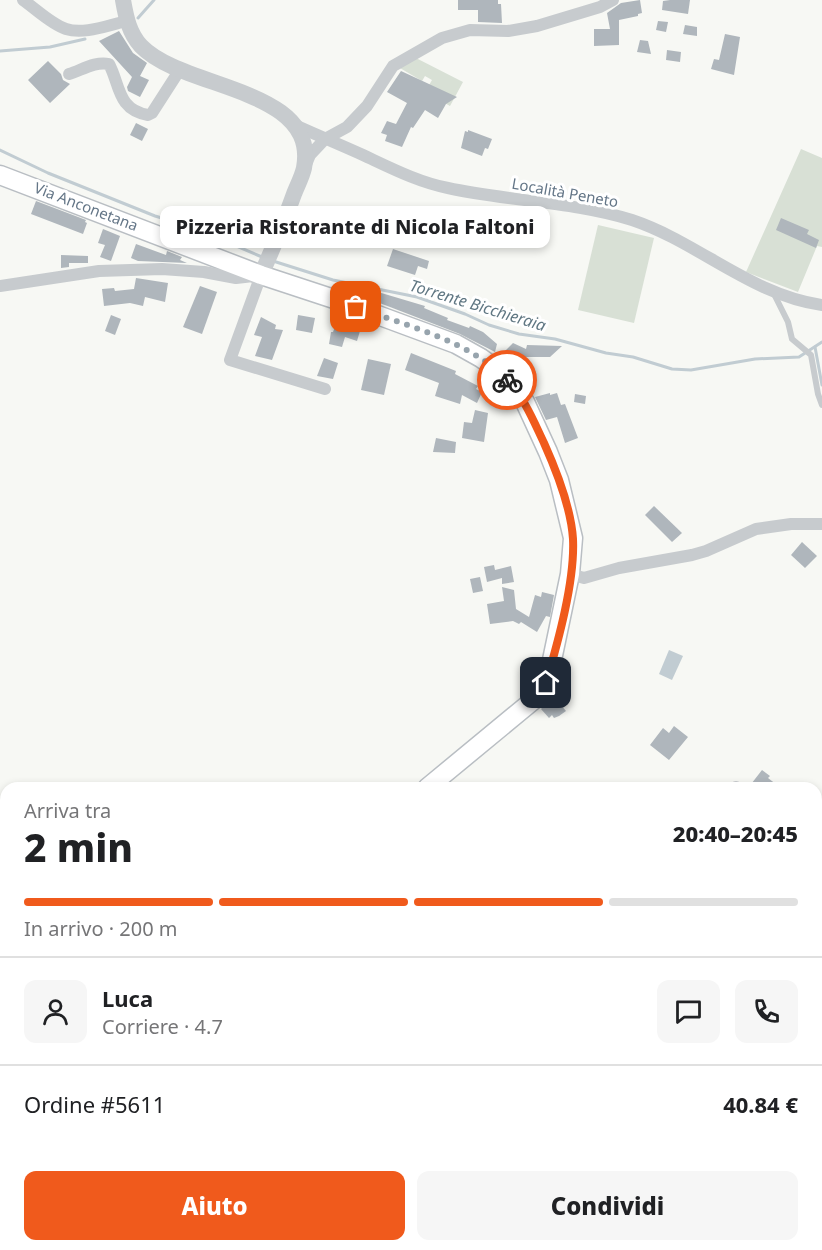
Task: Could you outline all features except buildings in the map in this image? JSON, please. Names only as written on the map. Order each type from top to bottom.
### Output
[{"type":"main road","name":"Via Anconetana","points":[[0,175],[266,264],[337,300],[456,344],[499,371],[525,402],[559,480],[573,538],[570,574],[552,660],[546,683],[536,698],[434,782]]},
{"type":"street","points":[[23,0],[58,25],[71,30],[88,30],[127,21]]},
{"type":"street","points":[[123,0],[127,21],[140,45],[151,55],[179,70],[249,95],[272,106],[297,126],[302,140],[304,168]]},
{"type":"street","points":[[325,389],[230,360],[310,155],[325,139],[347,127],[367,106],[393,66],[442,38],[470,30],[508,31],[537,26],[600,7],[613,0]]},
{"type":"street","points":[[69,74],[102,62],[109,64],[122,98],[136,111],[148,115],[152,113],[179,70]]},
{"type":"street","name":"Località Peneto","points":[[297,126],[402,173],[447,188],[593,210],[630,220],[659,230],[734,273],[773,292],[808,303],[822,304]]},
{"type":"street","points":[[0,286],[99,271],[162,269],[204,272],[236,278],[266,264]]},
{"type":"street","points":[[570,574],[584,578],[619,568],[692,555],[756,529],[791,524],[822,524]]},
{"type":"lane","points":[[773,292],[788,322],[792,339],[811,355],[822,405]]},
{"type":"shaded area","points":[[414,57],[463,82],[450,106],[425,92],[432,80],[425,76],[422,81],[400,68]]},
{"type":"shaded area","points":[[801,149],[822,158],[822,247],[817,246],[798,292],[746,272]]},
{"type":"shaded area","points":[[598,225],[654,238],[634,323],[578,310]]},
{"type":"shaded area","points":[[669,650],[683,656],[672,680],[659,674]]},
{"type":"waterway","points":[[138,18],[154,0]]},
{"type":"waterway","points":[[0,51],[50,47],[85,39]]},
{"type":"waterway","name":"Torrente Bicchieraia","points":[[0,150],[48,173],[155,216],[192,227],[262,257]]},
{"type":"waterway","name":"Torrente Bicchieraia","points":[[273,261],[333,280],[417,297],[519,334],[555,339],[606,353],[633,357],[672,369],[691,370],[755,359],[799,357],[822,342]]},
{"type":"waterway","points":[[815,347],[822,385]]},
{"type":"way so far","points":[[356,307],[456,344],[481,358],[507,380]]},
{"type":"place","name":"Pizzeria Ristorante di Nicola Faltoni","points":[[356,307]]},
{"type":"route","points":[[507,380],[525,402],[548,452],[559,480],[573,538],[565,603],[546,683]]}]
